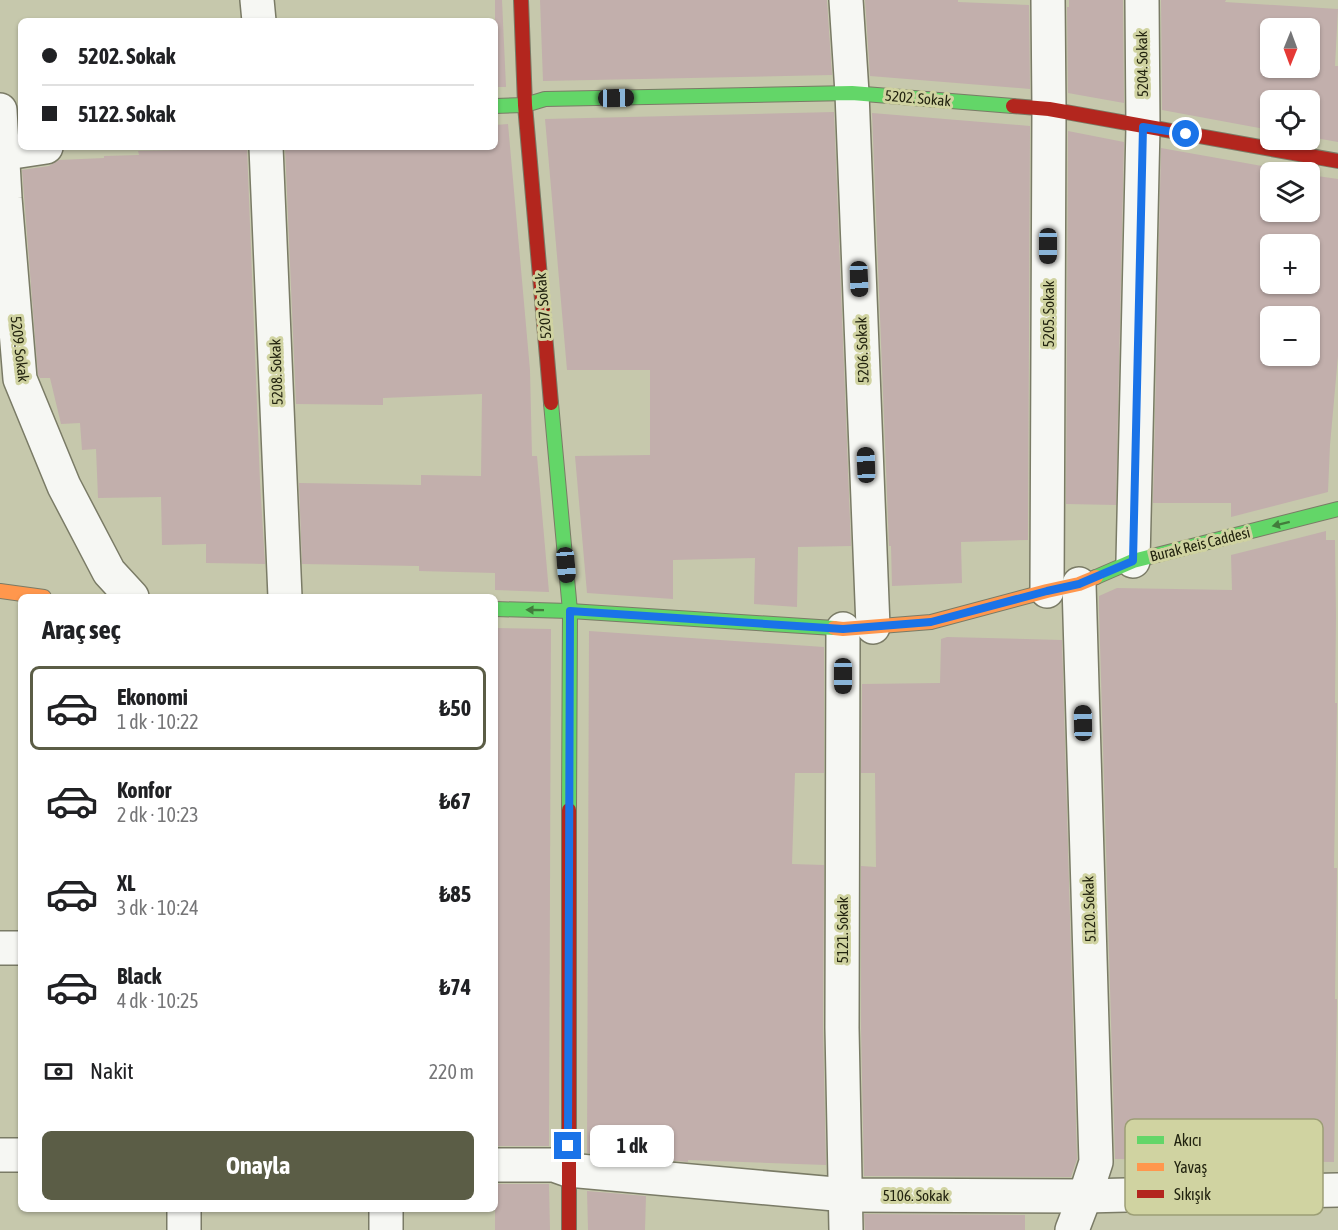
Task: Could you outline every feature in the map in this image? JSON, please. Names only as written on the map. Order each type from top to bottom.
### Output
[{"type":"street","points":[[257,0],[259,18]]},
{"type":"street","name":"5207. Sokak","points":[[521,0],[525,105],[570,611],[569,1230]]},
{"type":"street","name":"5206. Sokak","points":[[846,0],[852,93],[858,628]]},
{"type":"street","name":"5205. Sokak","points":[[1047,591],[1048,0]]},
{"type":"street","name":"5204. Sokak","points":[[1133,561],[1143,127],[1142,0]]},
{"type":"street","name":"5202. Sokak","points":[[498,106],[525,105],[545,99],[852,93],[1049,109],[1338,161]]},
{"type":"street","name":"5209. Sokak","points":[[0,110],[1,153],[20,379],[69,495],[109,572],[129,594]]},
{"type":"street","points":[[1,153],[24,150]]},
{"type":"street","name":"5208. Sokak","points":[[266,150],[285,594]]},
{"type":"street","name":"Burak Reis Caddesi","points":[[498,609],[570,611],[858,628],[931,622],[1079,584],[1133,561],[1338,509]]},
{"type":"street","name":"5120. Sokak","points":[[1072,1230],[1096,1162],[1079,584]]},
{"type":"street","points":[[0,591],[22,594]]},
{"type":"street","name":"5121. Sokak","points":[[846,1230],[842,1028],[858,628]]},
{"type":"street","points":[[0,948],[18,948]]},
{"type":"street","points":[[0,1155],[18,1155]]},
{"type":"street","name":"5106. Sokak","points":[[498,1165],[554,1165],[568,1170],[846,1195],[1125,1195]]},
{"type":"street","name":"5106. Sokak","points":[[1323,1190],[1338,1190]]},
{"type":"street","points":[[184,1212],[184,1230]]},
{"type":"street","points":[[386,1212],[386,1230]]},
{"type":"building","points":[[495,0],[502,0],[506,87],[498,87],[498,18],[495,18]]},
{"type":"building","points":[[540,0],[827,0],[832,75],[543,81]]},
{"type":"building","points":[[865,0],[958,0],[958,2],[1029,5],[1030,89],[870,76]]},
{"type":"building","points":[[1069,0],[1123,0],[1124,103],[1068,93],[1067,7],[1069,7]]},
{"type":"building","points":[[1161,0],[1226,0],[1225,2],[1338,9],[1335,66],[1338,66],[1338,142],[1320,139],[1320,90],[1260,90],[1260,128],[1162,110]]},
{"type":"building","points":[[834,112],[851,546],[798,547],[797,607],[754,604],[755,558],[673,560],[673,599],[587,593],[575,456],[650,455],[650,370],[567,370],[545,119]]},
{"type":"building","points":[[872,113],[1030,126],[1028,540],[961,542],[962,583],[892,586]]},
{"type":"building","points":[[508,124],[530,370],[532,456],[537,456],[549,592],[495,590],[495,573],[419,571],[419,566],[302,564],[299,483],[421,485],[421,475],[481,476],[482,394],[383,398],[383,405],[296,404],[285,150],[498,150],[498,125]]},
{"type":"building","points":[[1068,131],[1124,142],[1116,505],[1066,504]]},
{"type":"building","points":[[1161,148],[1260,166],[1260,222],[1320,222],[1320,176],[1338,179],[1338,356],[1328,492],[1231,517],[1231,503],[1153,503]]},
{"type":"building","points":[[247,150],[265,564],[206,563],[206,544],[162,545],[161,497],[98,498],[96,449],[82,450],[80,423],[61,424],[50,378],[40,378],[38,375],[22,170],[49,166],[59,160],[139,155],[138,151]]},
{"type":"building","points":[[1326,531],[1326,540],[1335,540],[1335,703],[1337,703],[1334,868],[1337,868],[1335,999],[1337,999],[1334,1162],[1323,1162],[1323,1119],[1125,1119],[1125,1159],[1115,1159],[1099,596],[1117,588],[1232,590],[1231,555]]},
{"type":"building","points":[[498,628],[551,629],[549,1146],[498,1146]]},
{"type":"building","points":[[589,631],[824,647],[824,773],[795,773],[792,864],[824,865],[823,1028],[826,1165],[688,1160],[688,1162],[587,1153]]},
{"type":"building","points":[[947,637],[1062,640],[1077,1159],[1071,1177],[864,1176],[861,866],[876,867],[875,773],[861,773],[862,684],[940,683],[941,639]]},
{"type":"building","points":[[498,1184],[549,1184],[550,1230],[495,1230],[495,1212],[498,1212]]},
{"type":"building","points":[[587,1191],[646,1196],[645,1230],[588,1230]]},
{"type":"building","points":[[864,1214],[1025,1215],[1025,1230],[865,1230]]},
{"type":"traffic: fast","points":[[498,106],[525,105],[545,99],[852,93],[1013,106]]},
{"type":"traffic: fast","points":[[551,403],[570,611],[569,810]]},
{"type":"traffic: fast","points":[[1096,577],[1133,561],[1338,509]]},
{"type":"traffic: fast","points":[[498,609],[570,611],[834,628]]},
{"type":"traffic: slow","points":[[834,628],[931,622],[1079,584],[1096,577]]},
{"type":"traffic: slow","points":[[0,591],[22,594]]},
{"type":"traffic: jam","points":[[521,0],[525,105],[551,403]]},
{"type":"traffic: jam","points":[[1013,106],[1049,109],[1338,161]]},
{"type":"traffic: jam","points":[[569,810],[569,1230]]},
{"type":"route","points":[[568,1146],[570,611],[843,629],[931,622],[1079,584],[1133,561],[1143,127],[1186,134]]}]
